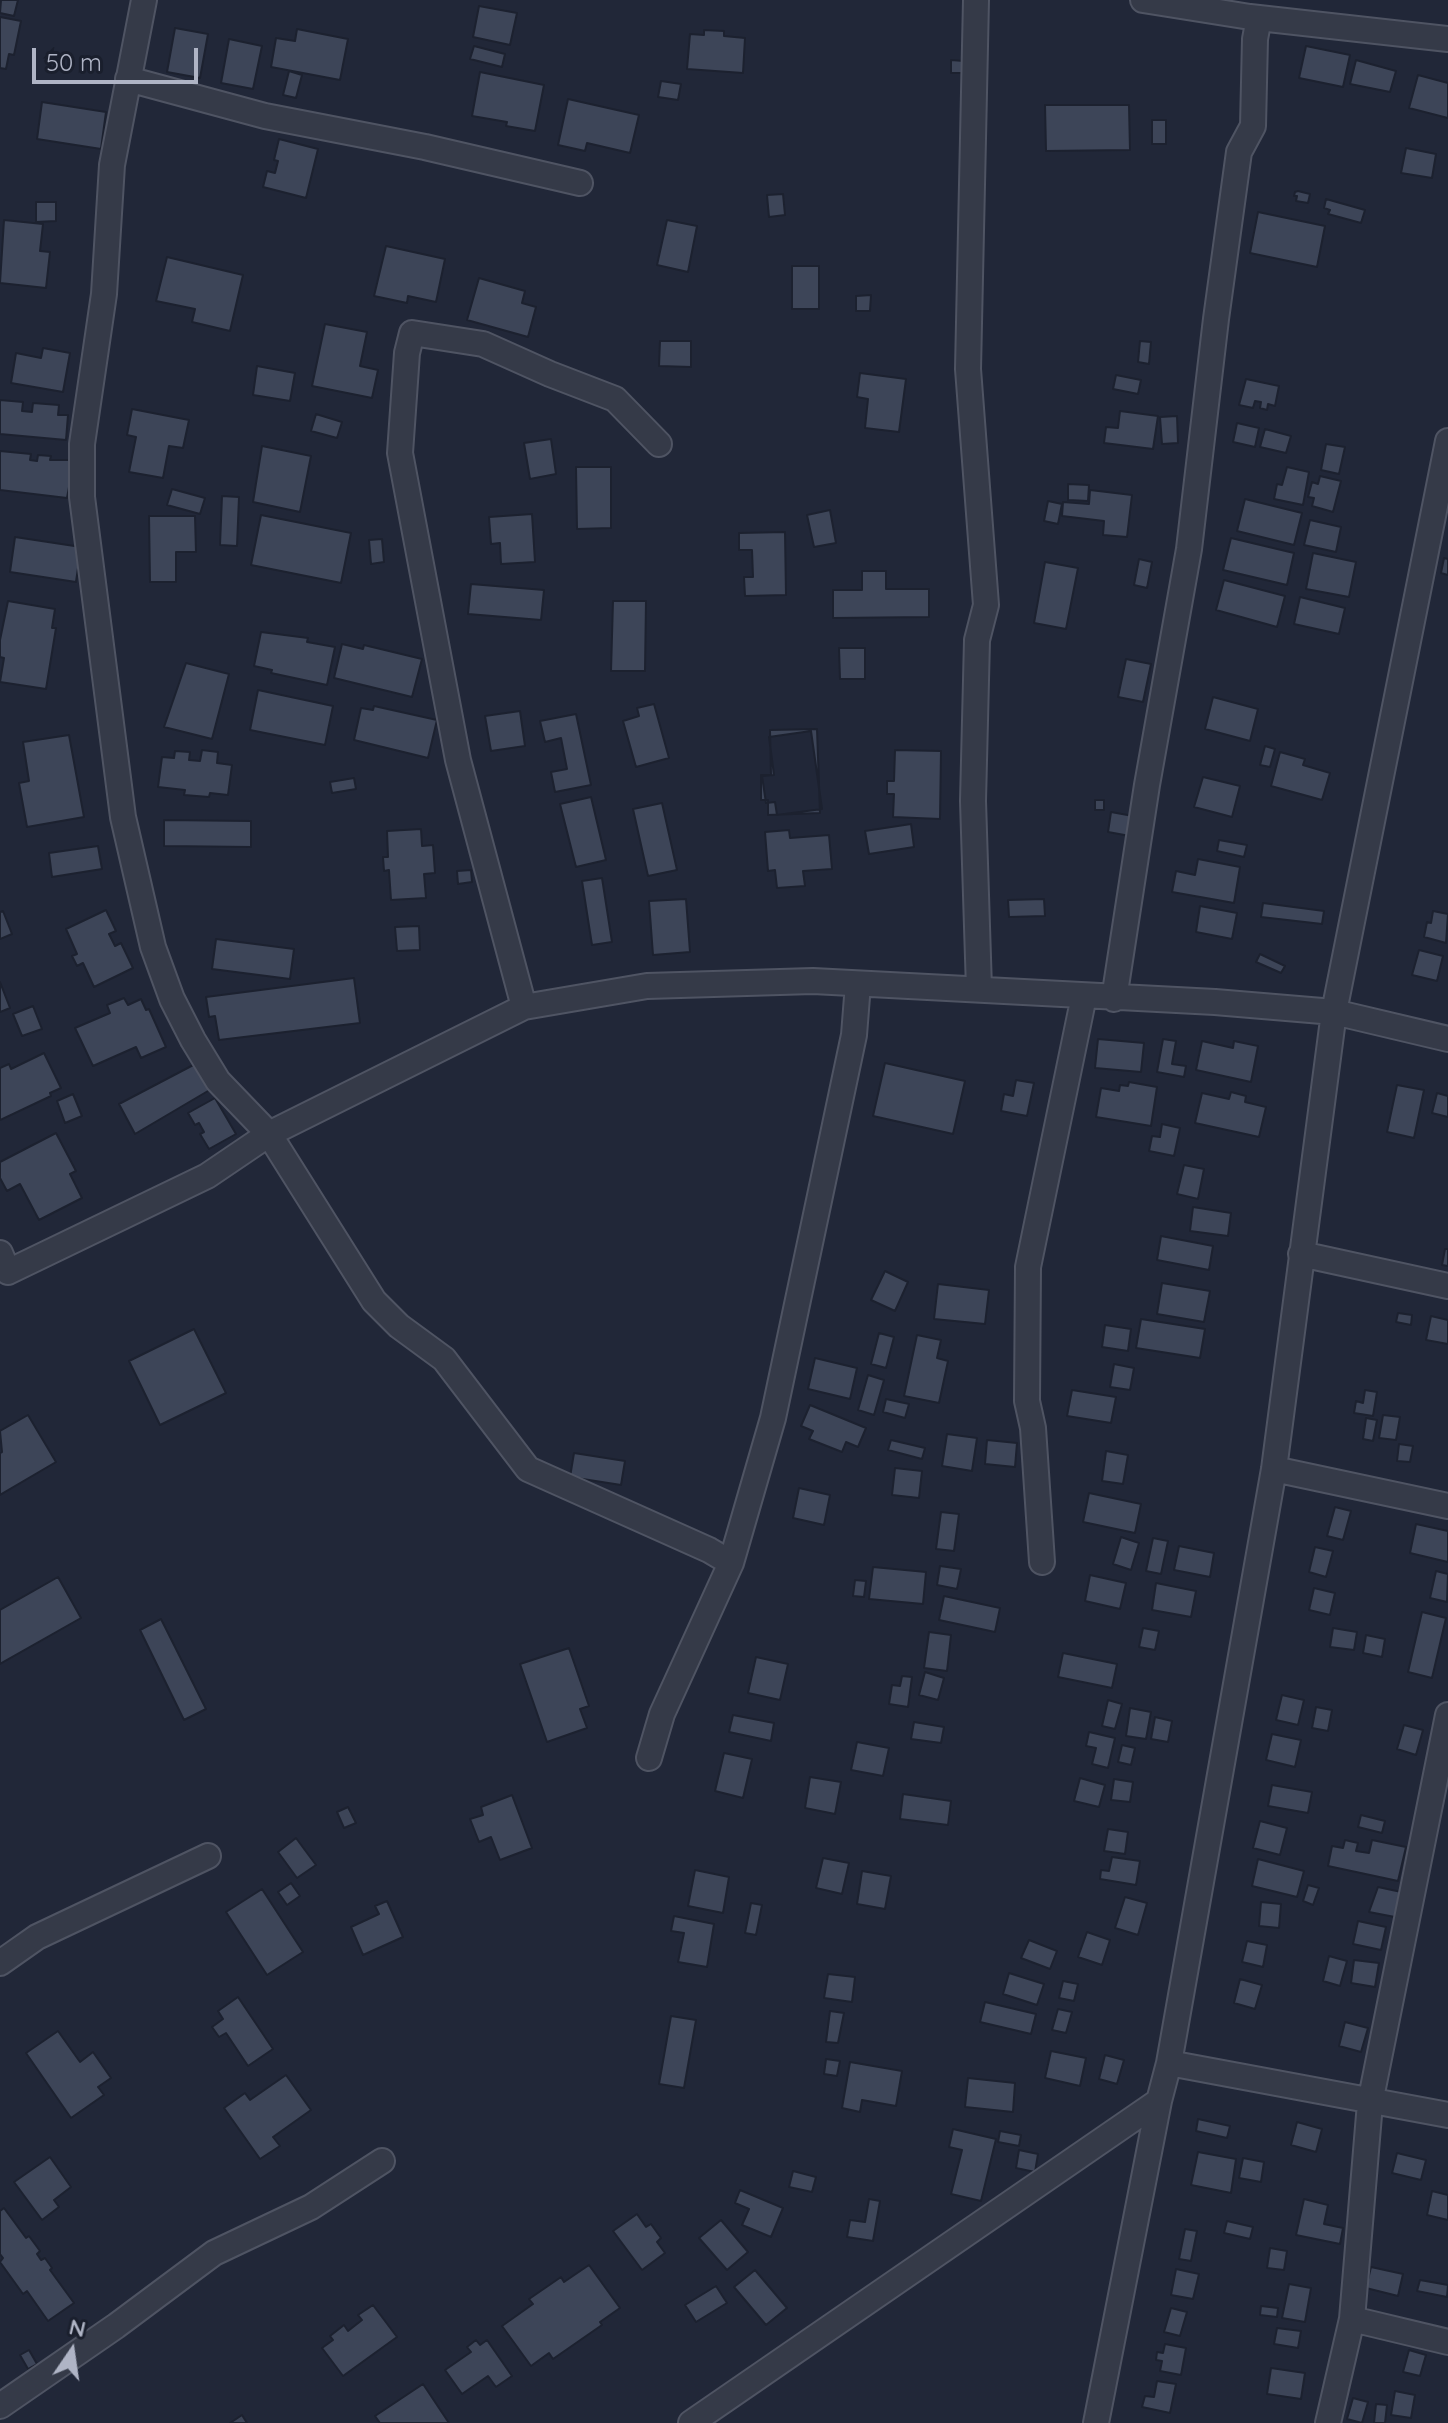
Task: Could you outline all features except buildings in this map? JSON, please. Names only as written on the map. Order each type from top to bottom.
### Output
[{"type":"street","points":[[144,0],[112,165],[104,294],[82,444],[82,497],[123,817],[153,947],[172,999],[218,1081],[269,1134],[374,1301],[399,1326],[444,1359],[528,1469],[709,1550],[731,1563]]},
{"type":"street","points":[[976,0],[968,369],[986,605],[977,640],[973,801],[979,989]]},
{"type":"street","points":[[1143,0],[1254,11],[1448,39]]},
{"type":"street","points":[[1114,999],[1147,785],[1189,549],[1239,152],[1253,126],[1254,11]]},
{"type":"street","points":[[128,79],[265,116],[425,147],[580,183]]},
{"type":"street","points":[[524,1007],[458,760],[400,453],[407,353],[412,333],[483,344],[615,399],[659,444]]},
{"type":"street","points":[[1096,2423],[1169,2063],[1274,1469],[1334,1012],[1448,441]]},
{"type":"street","points":[[3,1268],[207,1176],[269,1134],[524,1007],[647,986],[813,981],[1215,1002],[1334,1012],[1448,1039]]},
{"type":"street","points":[[649,1758],[662,1714],[731,1563],[776,1402],[854,1035],[858,984]]},
{"type":"street","points":[[1042,1562],[1033,1428],[1027,1401],[1028,1267],[1084,996]]},
{"type":"street","points":[[1301,1254],[1448,1286]]},
{"type":"street","points":[[1274,1469],[1448,1506]]},
{"type":"street","points":[[1328,2423],[1352,2319],[1370,2103],[1448,1715]]},
{"type":"street","points":[[0,1963],[37,1937],[208,1856]]},
{"type":"street","points":[[1169,2063],[1370,2103],[1448,2115]]},
{"type":"street","points":[[691,2423],[1159,2101]]},
{"type":"street","points":[[0,2406],[214,2253],[311,2207],[382,2161]]},
{"type":"street","points":[[1352,2319],[1448,2342]]}]
